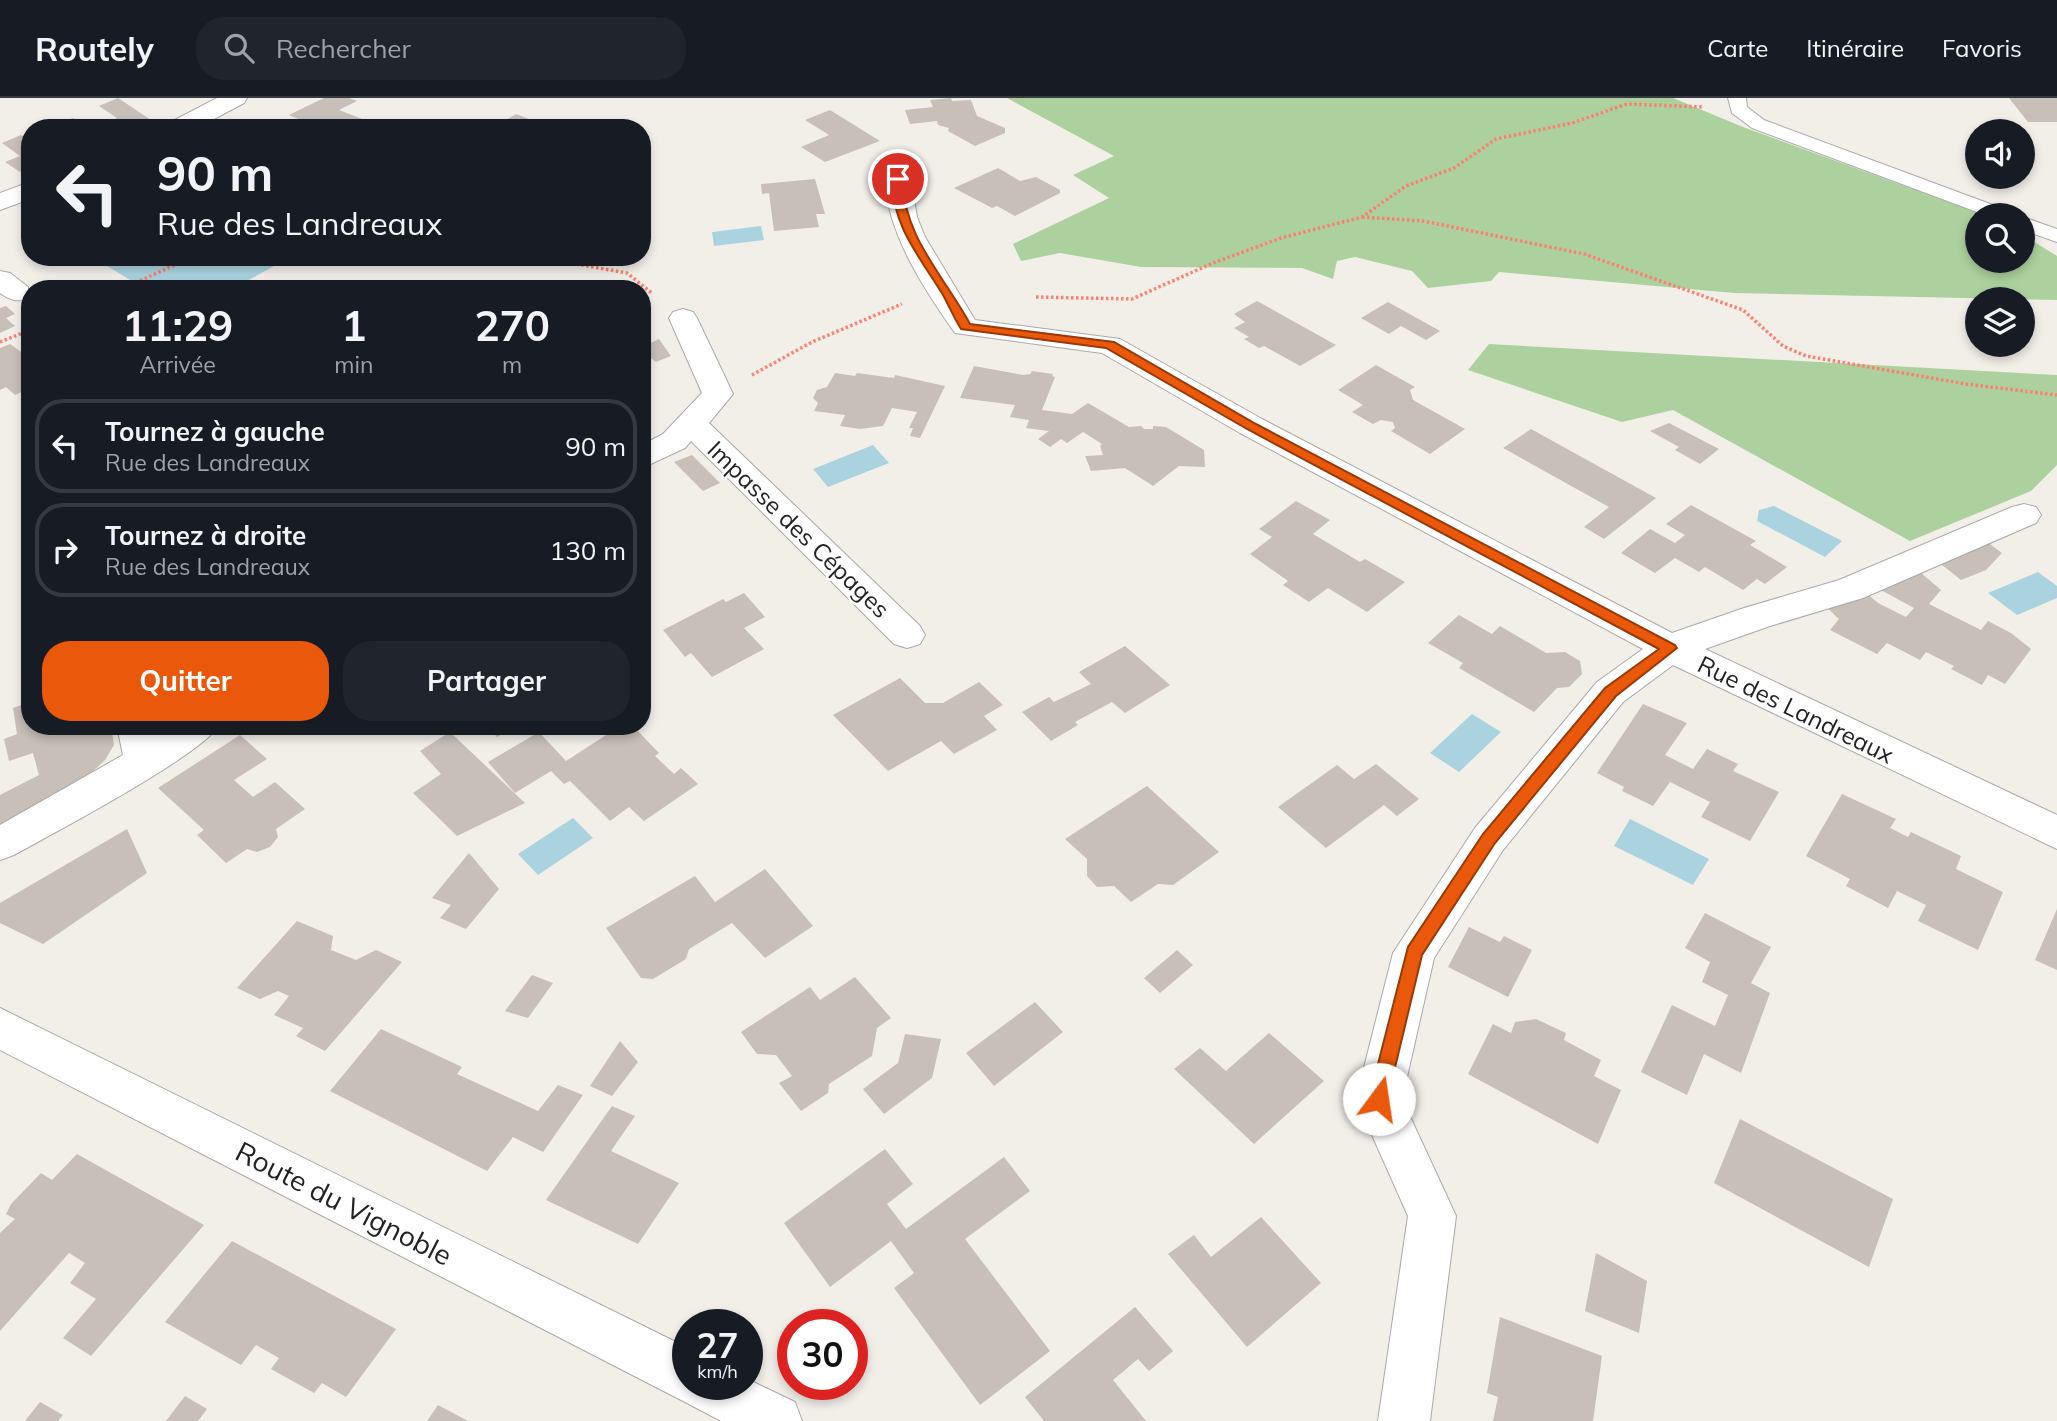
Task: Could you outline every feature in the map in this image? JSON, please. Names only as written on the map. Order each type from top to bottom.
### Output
[{"type":"street","points":[[195,119],[235,98]]},
{"type":"street","name":"Rue des Landreaux","points":[[898,179],[897,193],[914,242],[949,295],[965,327],[1110,345],[1251,426],[1670,648],[2057,833]]},
{"type":"street","points":[[0,202],[21,194]]},
{"type":"street","points":[[683,318],[718,394]]},
{"type":"street","name":"Impasse des Cépages","points":[[651,453],[674,441],[718,394]]},
{"type":"street","name":"Impasse des Cépages","points":[[691,423],[907,635]]},
{"type":"street","points":[[1404,1421],[1432,1216],[1379,1099],[1414,953],[1489,839],[1610,692],[1670,648],[1757,617],[1851,589],[2024,514]]},
{"type":"street","points":[[0,844],[140,744],[170,735]]},
{"type":"street","name":"Route du Vignoble","points":[[0,1028],[672,1369]]},
{"type":"street","points":[[735,1400],[776,1421]]},
{"type":"lane","points":[[1737,103],[1758,124],[1970,203]]},
{"type":"lane","points":[[2035,228],[2057,236]]},
{"type":"path","points":[[1362,217],[1406,186],[1454,168],[1496,139],[1572,123],[1628,104],[1737,103]]},
{"type":"path","points":[[1028,297],[1132,299],[1213,263],[1281,238],[1362,217],[1435,223],[1596,258],[1742,310],[1783,346],[1806,356],[1966,384],[2057,395]]},
{"type":"path","points":[[142,280],[172,266]]},
{"type":"path","points":[[585,266],[627,274],[635,280]]},
{"type":"path","points":[[651,293],[683,318]]},
{"type":"path","points":[[718,394],[812,342],[896,305],[949,295]]},
{"type":"path","points":[[0,342],[21,334]]},
{"type":"green space","points":[[1007,98],[1673,98],[1743,127],[1965,208],[1965,273],[2035,273],[2035,242],[2057,256],[2057,300],[2035,300],[2035,287],[1965,287],[1965,298],[1734,293],[1499,272],[1491,281],[1428,288],[1412,271],[1355,257],[1337,261],[1333,279],[1302,268],[1141,267],[1060,253],[1021,261],[1013,244],[1109,198],[1073,175],[1114,156]]},
{"type":"green space","points":[[1489,344],[2057,375],[2057,465],[2031,491],[1910,541],[1673,410],[1622,422],[1468,370]]},
{"type":"water","points":[[761,226],[764,240],[714,246],[712,232]]},
{"type":"water","points":[[107,266],[274,266],[249,280],[130,280]]},
{"type":"water","points":[[873,445],[889,463],[828,487],[813,469]]},
{"type":"water","points":[[1774,506],[1842,541],[1825,557],[1757,521],[1759,510]]},
{"type":"water","points":[[2038,572],[2057,586],[2057,598],[2017,615],[1988,593]]},
{"type":"water","points":[[1472,714],[1501,732],[1459,772],[1430,753]]},
{"type":"water","points":[[573,818],[593,838],[538,875],[518,854]]},
{"type":"water","points":[[1630,819],[1709,859],[1693,885],[1614,846]]},
{"type":"building","points":[[118,98],[150,119],[114,119],[117,118],[99,106]]},
{"type":"building","points":[[324,98],[349,98],[357,101],[339,110],[362,119],[298,119],[289,115]]},
{"type":"building","points":[[951,98],[952,101],[971,100],[977,116],[1005,128],[1005,133],[975,146],[948,131],[949,128],[938,125],[937,121],[910,124],[905,110],[933,107],[930,100]]},
{"type":"building","points":[[2009,98],[2057,98],[2057,122],[2026,119]]},
{"type":"building","points":[[830,110],[880,141],[825,162],[801,147],[829,135],[805,120]]},
{"type":"building","points":[[516,114],[529,119],[507,119]]},
{"type":"building","points":[[21,135],[21,172],[5,162],[20,156],[2,143]]},
{"type":"building","points":[[998,168],[1020,181],[1036,177],[1060,190],[1060,193],[1015,216],[997,206],[992,208],[954,188]]},
{"type":"building","points":[[815,179],[825,214],[816,214],[819,227],[774,231],[769,193],[762,194],[761,184]]},
{"type":"building","points":[[1257,301],[1336,345],[1300,366],[1264,346],[1259,348],[1244,339],[1249,337],[1234,328],[1245,322],[1234,314]]},
{"type":"building","points":[[1388,302],[1440,331],[1426,340],[1401,326],[1389,334],[1361,318]]},
{"type":"building","points":[[6,306],[15,314],[6,318],[15,326],[0,333],[0,308]]},
{"type":"building","points":[[659,339],[671,356],[656,362],[651,358],[651,343]]},
{"type":"building","points":[[10,344],[21,352],[21,392],[15,395],[6,387],[0,390],[0,348]]},
{"type":"building","points":[[1376,365],[1415,387],[1410,390],[1413,400],[1465,429],[1430,454],[1391,431],[1395,428],[1393,422],[1381,420],[1373,424],[1352,412],[1363,405],[1338,390]]},
{"type":"building","points":[[974,366],[1023,375],[1032,371],[1053,374],[1055,377],[1042,410],[1072,414],[1088,403],[1129,427],[1166,427],[1204,450],[1205,467],[1179,466],[1153,486],[1125,468],[1091,471],[1085,456],[1103,455],[1100,446],[1102,444],[1083,432],[1067,443],[1061,439],[1050,447],[1038,439],[1049,431],[1026,428],[1029,420],[1010,417],[1015,405],[960,398]]},
{"type":"building","points":[[835,373],[894,378],[895,375],[945,386],[920,438],[910,436],[913,428],[909,428],[917,412],[892,408],[883,426],[860,429],[840,426],[845,415],[814,411],[818,403],[813,398],[817,390],[827,387]]},
{"type":"building","points":[[1669,423],[1719,449],[1700,464],[1675,450],[1679,447],[1650,431]]},
{"type":"building","points":[[1531,429],[1656,498],[1604,539],[1584,527],[1609,507],[1503,448]]},
{"type":"building","points":[[692,455],[720,483],[703,491],[674,462]]},
{"type":"building","points":[[1296,501],[1330,520],[1313,534],[1360,562],[1365,559],[1405,582],[1367,612],[1328,588],[1309,602],[1283,585],[1288,581],[1250,554],[1272,537],[1259,529]]},
{"type":"building","points":[[1691,505],[1756,541],[1750,545],[1787,567],[1765,584],[1757,579],[1743,590],[1705,567],[1699,572],[1675,558],[1655,573],[1621,553],[1650,529],[1675,543],[1685,535],[1666,524]]},
{"type":"building","points":[[1987,542],[2002,553],[1986,570],[1961,580],[1941,564]]},
{"type":"building","points":[[1921,573],[1941,590],[1929,604],[1981,630],[1988,621],[2011,633],[2031,649],[2005,684],[1988,675],[1982,685],[1951,669],[1954,666],[1926,652],[1920,660],[1887,643],[1877,654],[1830,630],[1839,619],[1824,605],[1866,593],[1878,603],[1906,617],[1914,608],[1879,589]]},
{"type":"building","points":[[744,593],[765,617],[744,628],[764,649],[712,677],[691,653],[685,657],[663,630],[723,599],[726,602]]},
{"type":"building","points":[[1459,615],[1492,634],[1500,626],[1546,653],[1565,652],[1580,661],[1582,674],[1569,687],[1557,688],[1534,712],[1459,668],[1463,663],[1428,643]]},
{"type":"building","points":[[1125,646],[1170,685],[1125,713],[1112,702],[1075,722],[1078,725],[1051,741],[1022,712],[1049,697],[1054,702],[1091,684],[1079,672]]},
{"type":"building","points":[[900,678],[925,703],[943,703],[979,682],[1003,705],[984,716],[997,730],[954,754],[941,741],[888,771],[833,715]]},
{"type":"building","points":[[1643,704],[1687,723],[1665,755],[1693,769],[1707,749],[1738,764],[1733,771],[1779,792],[1750,841],[1701,817],[1710,802],[1670,782],[1653,806],[1622,791],[1624,787],[1597,773]]},
{"type":"building","points":[[21,705],[21,735],[112,735],[114,745],[105,760],[89,775],[0,824],[0,795],[39,775],[33,753],[9,761],[4,739],[17,734],[13,708]]},
{"type":"building","points":[[240,735],[267,759],[234,780],[253,797],[275,782],[305,809],[276,829],[278,837],[270,847],[257,852],[247,849],[226,863],[197,835],[204,830],[158,788]]},
{"type":"building","points":[[445,735],[453,735],[525,803],[457,836],[413,793],[441,774],[420,751]]},
{"type":"building","points":[[534,735],[542,735],[566,761],[606,735],[642,735],[659,753],[655,756],[674,774],[681,768],[698,784],[644,821],[629,807],[610,821],[570,781],[564,784],[551,771],[515,793],[488,762]]},
{"type":"building","points":[[1376,764],[1419,799],[1397,816],[1384,805],[1326,848],[1278,807],[1337,765],[1354,779]]},
{"type":"building","points":[[1147,786],[1219,852],[1173,885],[1158,884],[1131,902],[1114,886],[1097,887],[1087,876],[1087,859],[1065,839]]},
{"type":"building","points":[[1842,794],[1896,819],[1890,828],[1908,837],[1911,832],[1961,856],[1956,869],[2003,892],[1978,950],[1918,921],[1926,905],[1897,891],[1888,908],[1846,886],[1850,879],[1806,856]]},
{"type":"building","points":[[127,829],[147,873],[43,944],[0,923],[0,903]]},
{"type":"building","points":[[469,853],[499,889],[466,929],[440,918],[451,905],[432,898]]},
{"type":"building","points":[[765,869],[813,926],[765,958],[732,923],[689,949],[686,959],[653,979],[641,978],[606,928],[695,876],[715,902]]},
{"type":"building","points":[[2057,909],[2057,970],[2035,960]]},
{"type":"building","points":[[1705,913],[1771,947],[1751,983],[1770,993],[1741,1073],[1704,1054],[1687,1095],[1641,1072],[1672,1005],[1715,1026],[1728,995],[1702,982],[1710,962],[1685,948]]},
{"type":"building","points":[[297,921],[333,936],[331,950],[356,960],[376,950],[402,962],[325,1051],[296,1036],[303,1028],[274,1015],[289,996],[278,991],[260,999],[237,988]]},
{"type":"building","points":[[1469,927],[1500,942],[1504,936],[1532,950],[1508,997],[1448,967]]},
{"type":"building","points":[[1177,950],[1193,965],[1160,993],[1144,978]]},
{"type":"building","points":[[532,975],[553,983],[528,1018],[505,1011]]},
{"type":"building","points":[[855,977],[891,1018],[877,1028],[872,1056],[829,1084],[828,1093],[801,1111],[779,1083],[792,1076],[776,1055],[757,1054],[741,1032],[810,987],[820,1000]]},
{"type":"building","points":[[1035,1002],[1063,1032],[994,1086],[966,1053]]},
{"type":"building","points":[[1536,1019],[1566,1033],[1564,1040],[1601,1060],[1594,1076],[1621,1090],[1598,1144],[1468,1074],[1493,1024],[1511,1033],[1515,1022]]},
{"type":"building","points":[[381,1029],[462,1067],[457,1074],[538,1111],[558,1085],[583,1095],[543,1152],[513,1137],[487,1171],[330,1091]]},
{"type":"building","points":[[1269,1033],[1324,1081],[1254,1144],[1174,1069],[1200,1048],[1226,1071]]},
{"type":"building","points":[[905,1034],[941,1039],[932,1078],[884,1114],[863,1089],[898,1063]]},
{"type":"building","points":[[620,1041],[638,1062],[612,1096],[590,1086]]},
{"type":"building","points":[[612,1106],[635,1116],[611,1151],[679,1183],[638,1244],[546,1200]]},
{"type":"building","points":[[1740,1119],[1893,1199],[1869,1267],[1714,1183]]},
{"type":"building","points":[[885,1149],[913,1184],[887,1204],[906,1229],[1004,1157],[1030,1191],[965,1239],[1050,1351],[980,1405],[894,1288],[914,1273],[891,1241],[830,1287],[784,1223]]},
{"type":"building","points":[[77,1154],[204,1225],[91,1356],[63,1338],[96,1299],[70,1283],[85,1263],[69,1253],[0,1331],[0,1233],[15,1219],[6,1214],[11,1204],[41,1173],[52,1180]]},
{"type":"building","points":[[1261,1217],[1321,1283],[1247,1347],[1168,1254],[1194,1235],[1211,1257]]},
{"type":"building","points":[[232,1241],[396,1329],[346,1397],[322,1383],[314,1393],[271,1369],[279,1358],[256,1345],[241,1365],[165,1322]]},
{"type":"building","points":[[1596,1253],[1647,1281],[1639,1333],[1585,1311]]},
{"type":"building","points":[[1135,1307],[1173,1351],[1149,1371],[1138,1359],[1113,1380],[1146,1421],[1044,1421],[1025,1397]]},
{"type":"building","points":[[1500,1317],[1602,1356],[1593,1421],[1493,1421],[1498,1397],[1487,1393]]},
{"type":"building","points":[[185,1396],[207,1409],[198,1421],[166,1421]]},
{"type":"building","points":[[40,1402],[63,1415],[58,1421],[25,1421]]},
{"type":"building","points":[[438,1405],[468,1421],[427,1421]]},
{"type":"route","points":[[898,179],[897,193],[914,242],[949,295],[965,327],[1110,345],[1251,426],[1670,648],[1610,692],[1489,839],[1414,953],[1379,1099]]}]
